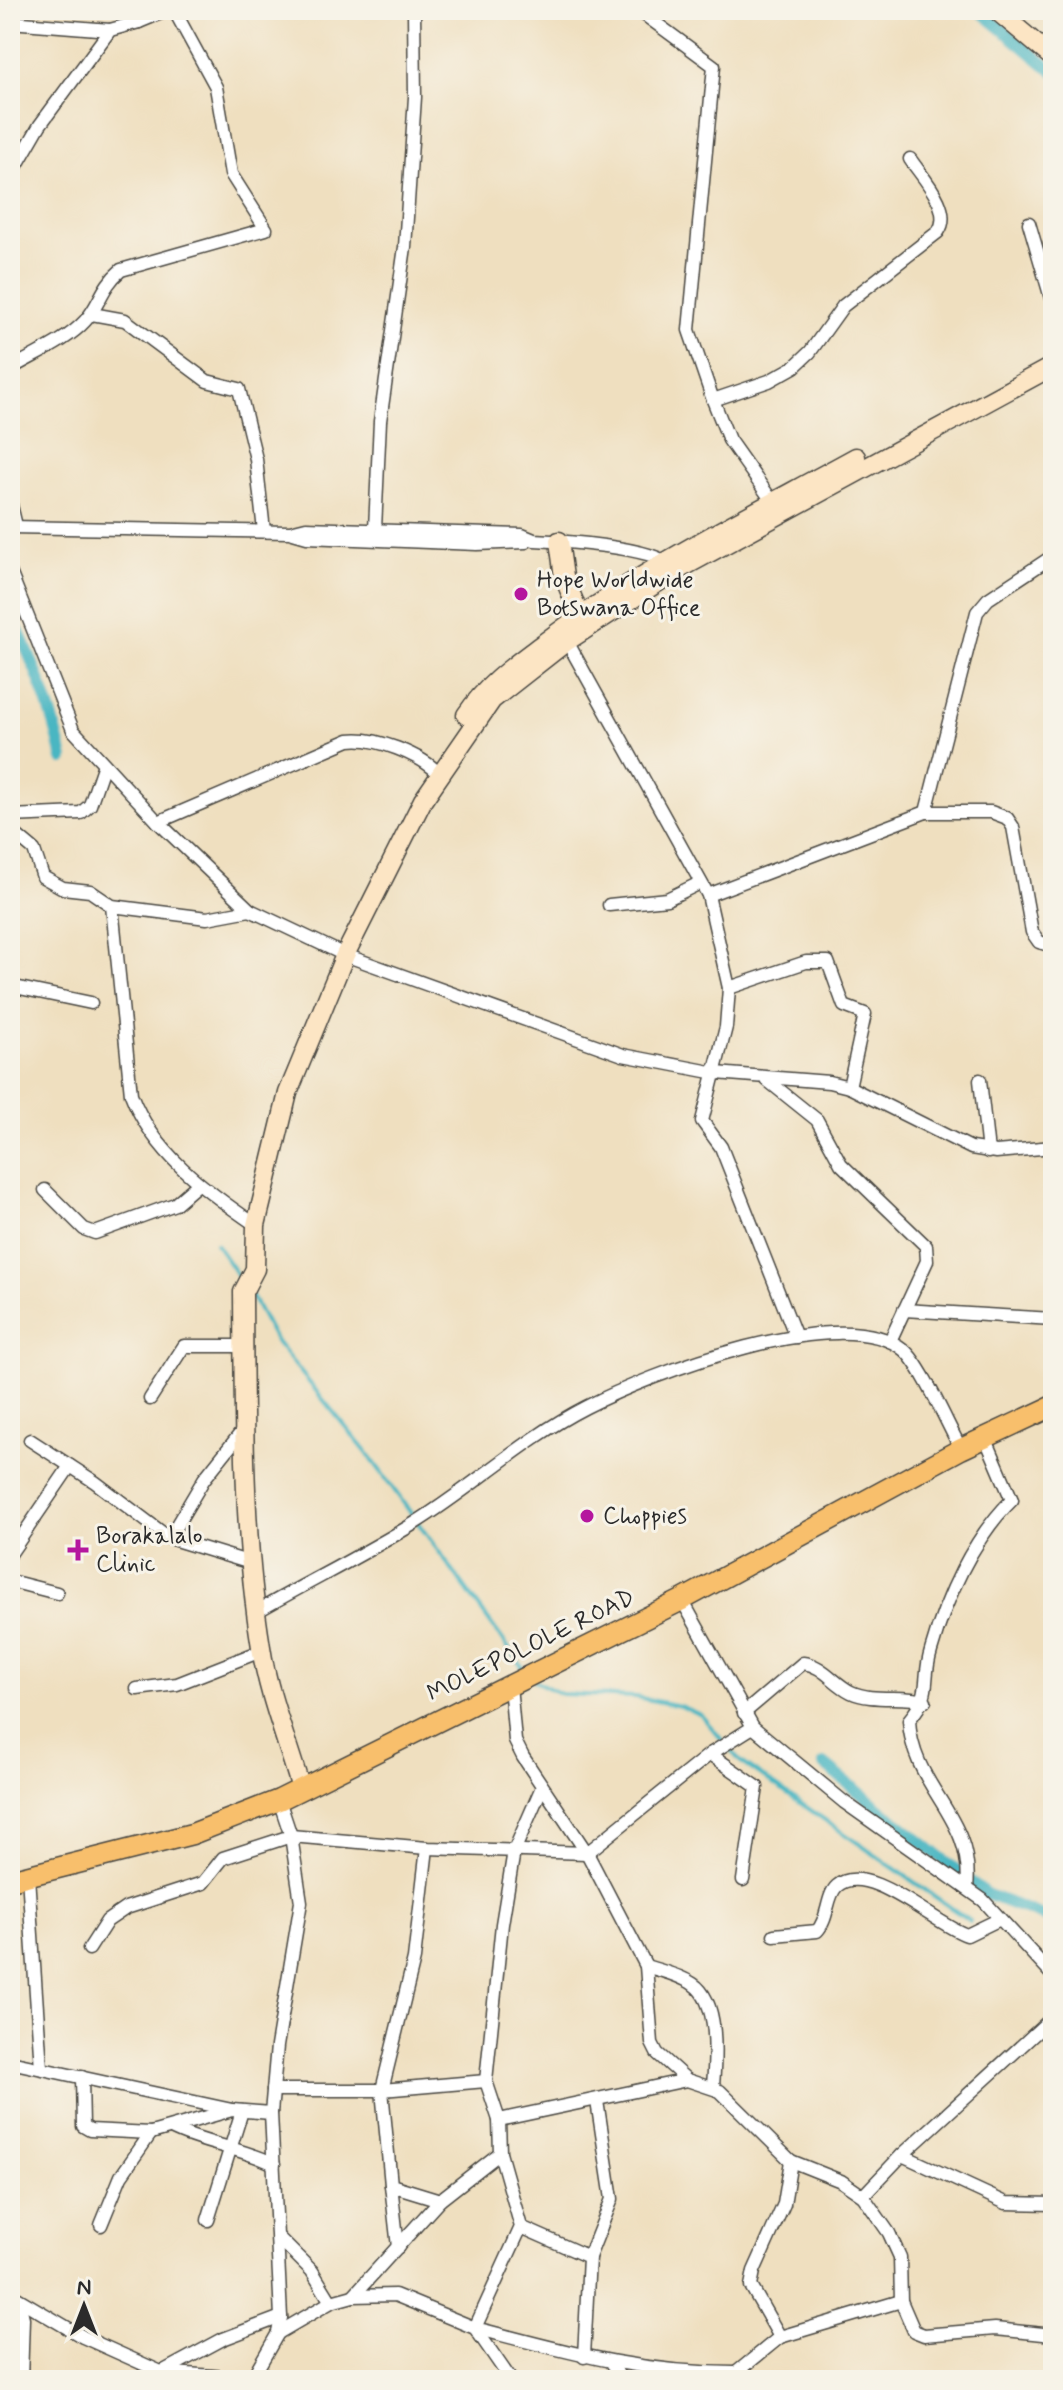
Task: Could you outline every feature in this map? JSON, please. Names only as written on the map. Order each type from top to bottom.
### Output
[{"type":"main road","name":"MOLEPOLOLE ROAD","points":[[19,1878],[192,1834],[279,1800],[682,1600],[961,1449],[1053,1406]]},
{"type":"street","points":[[10,177],[40,125],[110,30],[138,16],[171,10],[216,87],[231,174],[266,229],[121,270],[105,286],[92,314],[80,326],[10,369]]},
{"type":"street","points":[[375,529],[380,421],[405,247],[415,97],[414,10]]},
{"type":"street","points":[[638,10],[714,66],[689,330],[729,440],[777,508]]},
{"type":"street","points":[[996,10],[1053,58]]},
{"type":"street","points":[[10,22],[110,30]]},
{"type":"street","points":[[713,400],[769,381],[794,367],[810,352],[843,306],[938,232],[944,224],[943,211],[910,159]]},
{"type":"street","points":[[1029,223],[1053,305]]},
{"type":"street","points":[[92,314],[125,320],[207,381],[239,389],[256,459],[264,531]]},
{"type":"street","points":[[301,1789],[261,1651],[256,1612],[251,1563],[243,1292],[255,1269],[256,1225],[288,1093],[345,955],[436,770],[492,700],[564,635],[580,616],[777,508],[915,442],[1053,366]]},
{"type":"street","points":[[10,501],[13,526],[264,531],[290,532],[307,537],[396,536],[559,541],[623,549],[670,566]]},
{"type":"street","points":[[290,532],[306,528],[375,529],[396,536]]},
{"type":"street","points":[[559,541],[564,577],[580,616]]},
{"type":"street","points":[[926,812],[977,612],[988,599],[1053,556]]},
{"type":"street","points":[[564,635],[670,566]]},
{"type":"street","points":[[10,572],[64,715],[158,822],[250,910],[345,955],[601,1048],[716,1073],[767,1080],[821,1081],[849,1087],[971,1148],[988,1152],[1053,1147]]},
{"type":"street","points":[[564,635],[708,895],[729,988],[726,1027],[702,1121],[721,1147],[796,1337]]},
{"type":"street","points":[[158,822],[349,740],[367,740],[387,746],[436,770]]},
{"type":"street","points":[[10,816],[81,813],[90,805],[104,764]]},
{"type":"street","points":[[708,895],[926,812],[991,812],[1007,818],[1018,842],[1032,932],[1039,942],[1053,946]]},
{"type":"street","points":[[10,830],[34,850],[43,877],[63,888],[90,891],[112,906],[207,918],[250,910]]},
{"type":"street","points":[[609,905],[667,899],[700,883]]},
{"type":"street","points":[[112,906],[131,1094],[147,1128],[197,1185],[256,1225]]},
{"type":"street","points":[[729,988],[806,962],[828,962],[844,1006],[865,1014],[849,1087]]},
{"type":"street","points":[[10,986],[91,1003]]},
{"type":"street","points":[[767,1080],[817,1120],[841,1164],[926,1246],[927,1261],[890,1341]]},
{"type":"street","points":[[980,1080],[988,1152]]},
{"type":"street","points":[[45,1190],[84,1229],[95,1233],[175,1204],[197,1185]]},
{"type":"street","points":[[904,1310],[1053,1319]]},
{"type":"street","points":[[256,1612],[413,1524],[585,1407],[693,1361],[796,1337],[860,1334],[890,1341],[911,1359],[961,1449]]},
{"type":"street","points":[[150,1399],[184,1346],[243,1346]]},
{"type":"street","points":[[169,1538],[204,1479],[246,1426]]},
{"type":"street","points":[[967,1888],[969,1870],[959,1828],[912,1749],[909,1720],[925,1701],[929,1655],[965,1565],[998,1513],[1012,1500],[985,1437]]},
{"type":"street","points":[[30,1440],[169,1538],[251,1563]]},
{"type":"street","points":[[10,1554],[70,1466]]},
{"type":"street","points":[[10,1581],[57,1593]]},
{"type":"street","points":[[682,1600],[753,1727],[844,1802],[967,1888],[1053,1976]]},
{"type":"street","points":[[137,1689],[177,1684],[261,1651]]},
{"type":"street","points":[[744,1713],[803,1663],[819,1668],[843,1688],[862,1696],[903,1695],[925,1701]]},
{"type":"street","points":[[510,1685],[515,1741],[587,1853],[646,1966],[652,2043],[664,2062],[687,2080],[713,2086],[791,2161],[841,2181],[863,2196],[889,2233],[900,2257],[901,2301],[911,2328],[919,2334],[995,2329],[1053,2335]]},
{"type":"street","points":[[89,1949],[107,1921],[126,1908],[203,1883],[223,1858],[291,1836],[427,1848],[587,1853],[710,1754],[753,1727]]},
{"type":"street","points":[[710,1754],[757,1787],[743,1880]]},
{"type":"street","points":[[475,2328],[521,2227],[500,2153],[499,2120],[486,2081],[502,1924],[514,1851],[542,1787]]},
{"type":"street","points":[[14,2298],[107,2349],[161,2372],[251,2380],[261,2365],[278,2333],[281,2317],[271,2113],[301,1902],[291,1836],[279,1800]]},
{"type":"street","points":[[398,2247],[382,2090],[414,1959],[427,1848]]},
{"type":"street","points":[[19,1878],[41,2068]]},
{"type":"street","points":[[774,1935],[817,1931],[825,1923],[835,1889],[839,1884],[853,1882],[894,1891],[949,1928],[967,1935],[1000,1919]]},
{"type":"street","points":[[646,1966],[692,1983],[700,1990],[716,2040],[713,2086]]},
{"type":"street","points":[[863,2196],[902,2155],[1053,2017]]},
{"type":"street","points":[[10,2062],[237,2110],[271,2113]]},
{"type":"street","points":[[82,2077],[86,2129],[151,2133],[237,2110]]},
{"type":"street","points":[[499,2120],[687,2080]]},
{"type":"street","points":[[273,2090],[382,2090],[486,2081]]},
{"type":"street","points":[[584,2357],[589,2257],[612,2199],[597,2101]]},
{"type":"street","points":[[208,2220],[230,2149],[237,2110]]},
{"type":"street","points":[[171,2128],[204,2144],[255,2154],[274,2164]]},
{"type":"street","points":[[101,2225],[121,2176],[151,2133]]},
{"type":"street","points":[[353,2296],[440,2200],[500,2153]]},
{"type":"street","points":[[902,2155],[1006,2203],[1053,2204]]},
{"type":"street","points":[[780,2337],[751,2286],[754,2271],[780,2215],[791,2161]]},
{"type":"street","points":[[391,2185],[440,2200]]},
{"type":"street","points":[[521,2227],[589,2257]]},
{"type":"street","points":[[278,2237],[312,2271],[331,2302]]},
{"type":"street","points":[[378,2271],[395,2295]]},
{"type":"street","points":[[278,2333],[331,2302],[353,2296],[395,2295],[475,2328],[612,2364],[732,2377],[780,2337],[901,2301]]},
{"type":"street","points":[[14,2298],[23,2318],[21,2380]]},
{"type":"street","points":[[147,2380],[223,2339],[281,2317]]},
{"type":"street","points":[[475,2328],[511,2380]]},
{"type":"street","points":[[612,2364],[621,2380]]},
{"type":"street","points":[[261,2365],[266,2380]]},
{"type":"waterway","points":[[979,10],[1053,71]]},
{"type":"waterway","points":[[10,614],[41,685],[63,759]]},
{"type":"waterway","points":[[216,1244],[241,1281]]},
{"type":"waterway","points":[[251,1295],[276,1342],[371,1458],[526,1672]]},
{"type":"waterway","points":[[535,1681],[561,1694],[636,1697],[680,1706],[701,1715],[740,1761],[970,1921]]},
{"type":"waterway","points":[[824,1764],[986,1894],[1053,1920]]},
{"type":"place","name":"Hope Worldwide Botswana Office","points":[[521,594]]},
{"type":"place","name":"Choppies","points":[[587,1516]]},
{"type":"place","name":"Borakalalo Clinic","points":[[78,1550]]}]
